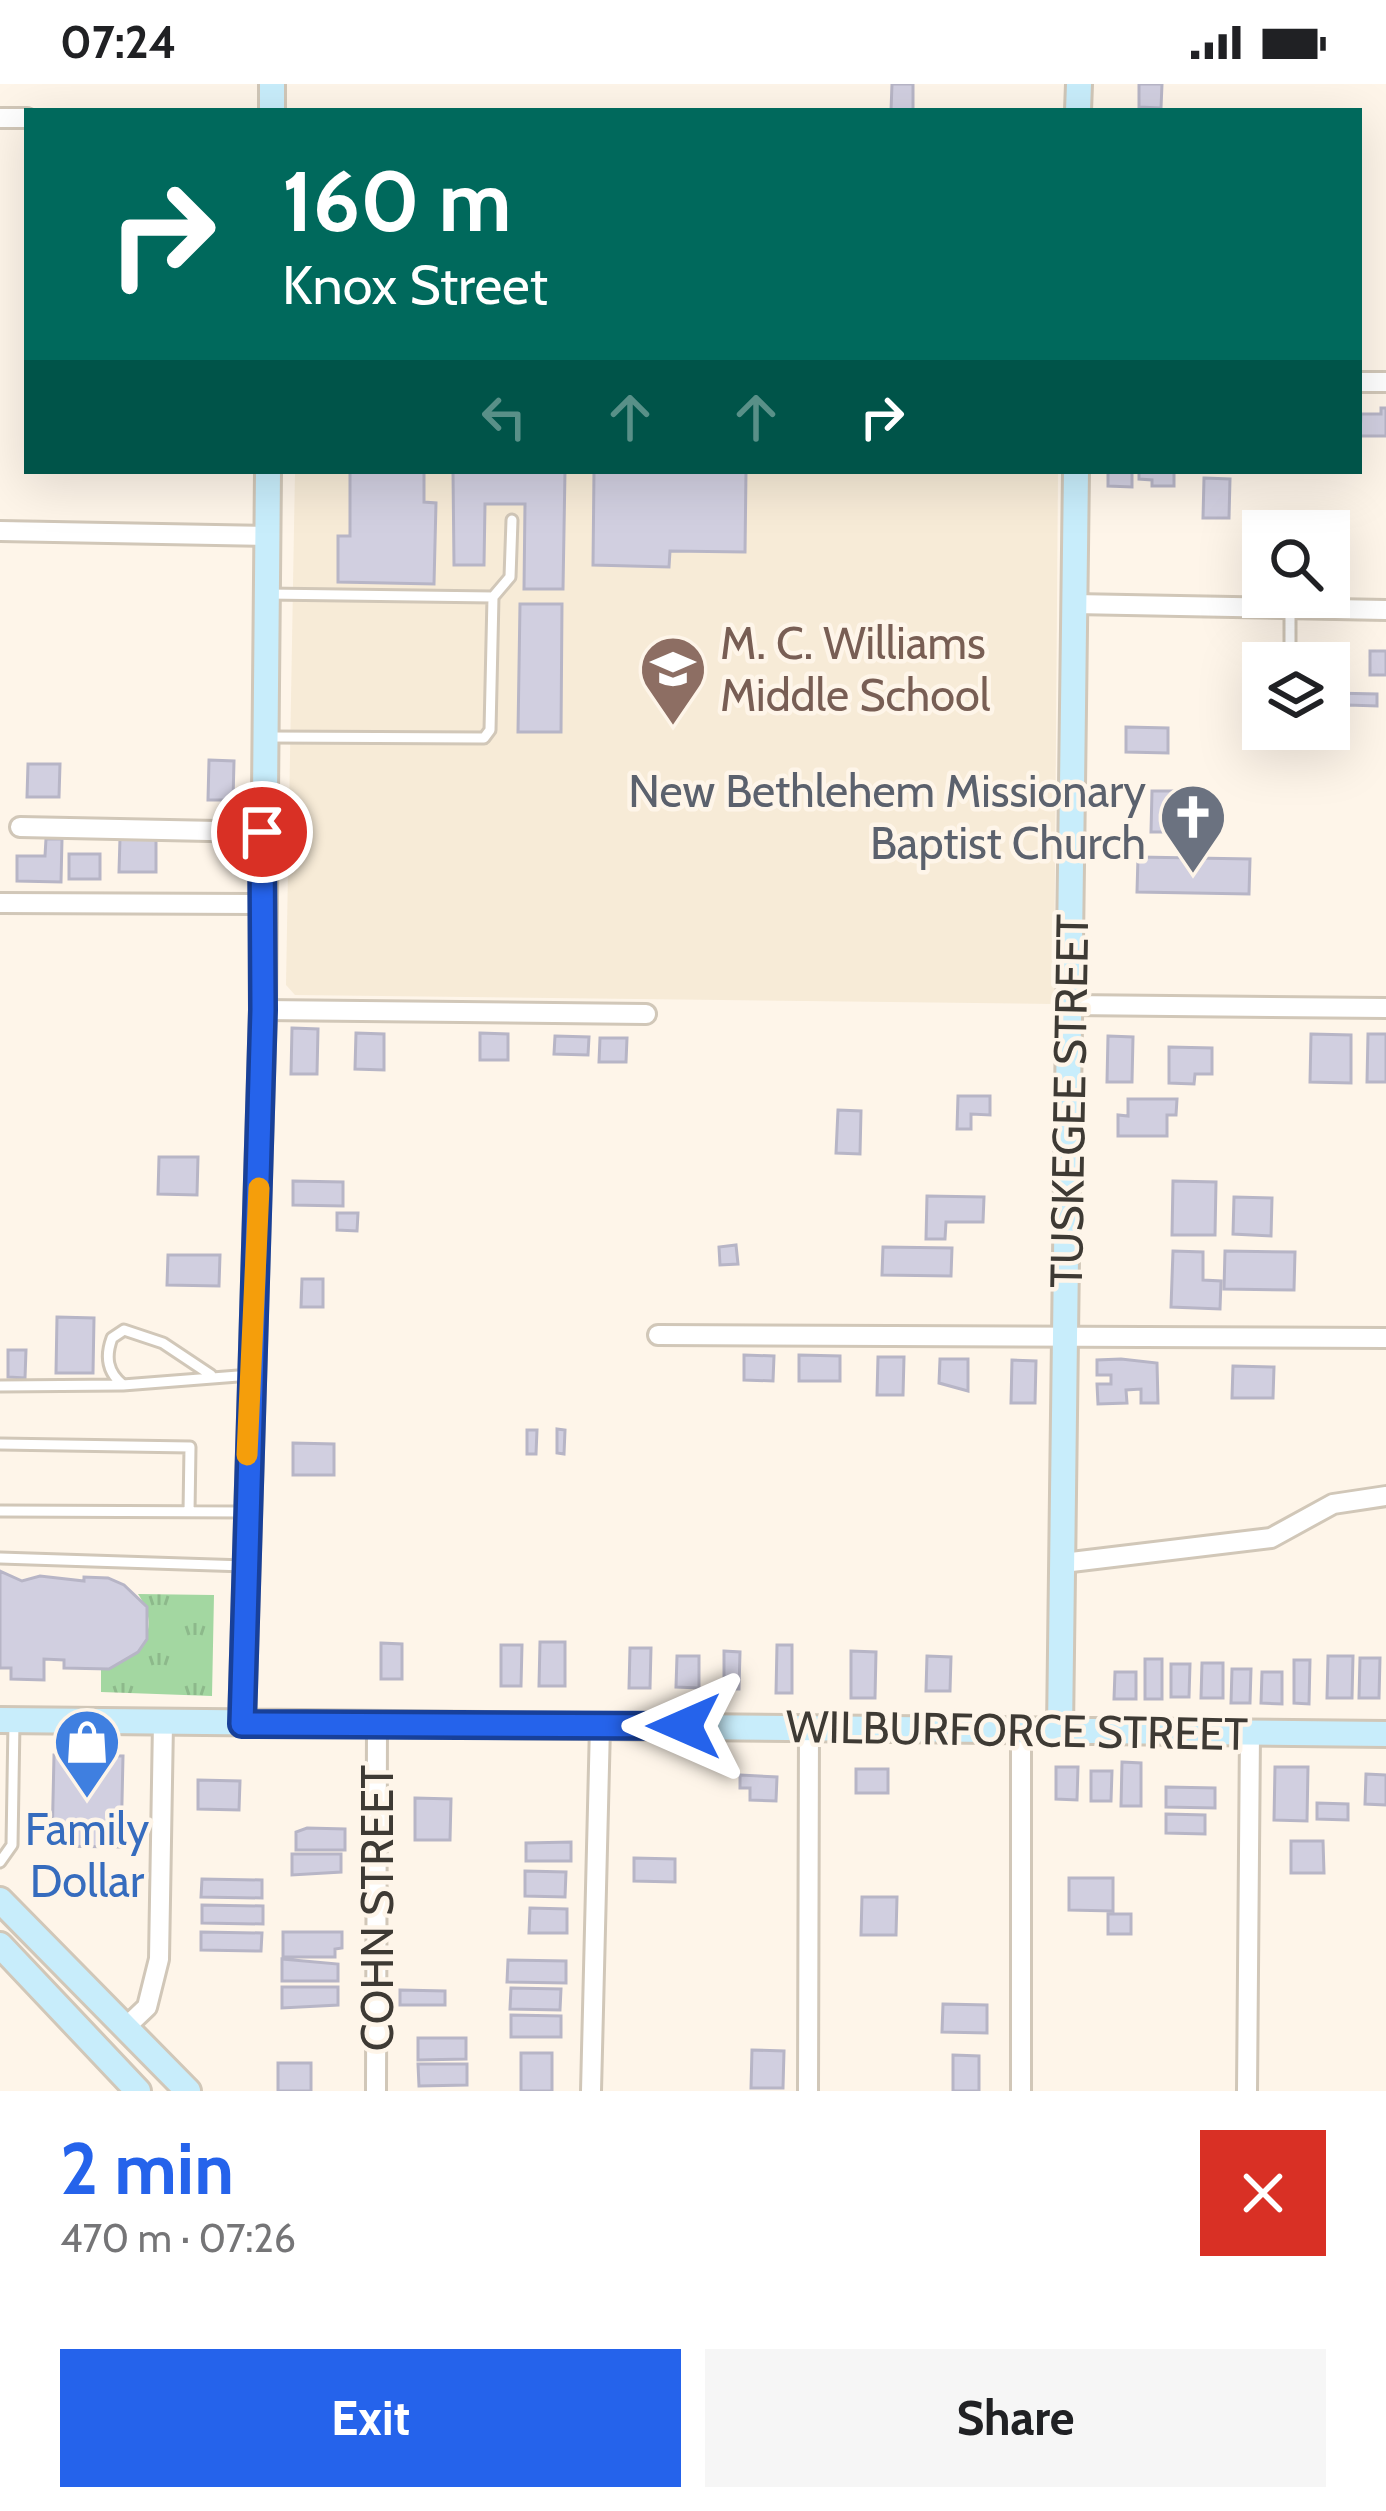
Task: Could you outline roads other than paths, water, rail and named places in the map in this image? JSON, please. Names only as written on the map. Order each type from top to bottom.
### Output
[{"type":"street","points":[[242,1724],[263,1010],[260,904],[268,474]]},
{"type":"street","name":"TUSKEGEE STREET","points":[[1060,1730],[1076,474]]},
{"type":"street","points":[[0,531],[267,536]]},
{"type":"street","points":[[1074,604],[1242,607]]},
{"type":"street","points":[[1350,609],[1386,610]]},
{"type":"street","points":[[20,826],[262,832]]},
{"type":"street","points":[[0,903],[260,904]]},
{"type":"street","points":[[1069,1005],[1386,1008]]},
{"type":"street","points":[[263,1010],[646,1014]]},
{"type":"street","points":[[658,1335],[1386,1338]]},
{"type":"street","points":[[1063,1563],[1271,1538],[1333,1504],[1386,1496]]},
{"type":"street","name":"WILBURFORCE STREET","points":[[7,1720],[1386,1734]]},
{"type":"street","points":[[127,2026],[146,2008],[159,1959],[163,1723]]},
{"type":"street","name":"COHN STREET","points":[[376,2091],[377,1724]]},
{"type":"street","points":[[591,2091],[600,1726]]},
{"type":"street","points":[[808,1727],[808,2091]]},
{"type":"street","points":[[1021,1730],[1022,2091]]},
{"type":"street","points":[[1247,2091],[1250,1733]]},
{"type":"street","points":[[0,1900],[188,2091]]},
{"type":"street","points":[[0,1945],[138,2091]]},
{"type":"lane","points":[[264,737],[484,738],[490,730],[493,597],[510,577],[512,520]]},
{"type":"lane","points":[[266,594],[493,597]]},
{"type":"lane","points":[[123,1385],[113,1375],[108,1355],[112,1338],[124,1330],[163,1343],[211,1375]]},
{"type":"lane","points":[[0,1386],[123,1385],[251,1375]]},
{"type":"lane","points":[[0,1444],[190,1447],[189,1512]]},
{"type":"lane","points":[[0,1511],[246,1512]]},
{"type":"lane","points":[[0,1558],[245,1565]]},
{"type":"lane","points":[[0,1862],[12,1845],[7,1720]]},
{"type":"place","name":"M. C. Williams Middle School","points":[[673,728]]},
{"type":"place","name":"New Bethlehem Missionary Baptist Church","points":[[1193,876]]},
{"type":"place","name":"Family Dollar","points":[[87,1801]]}]
